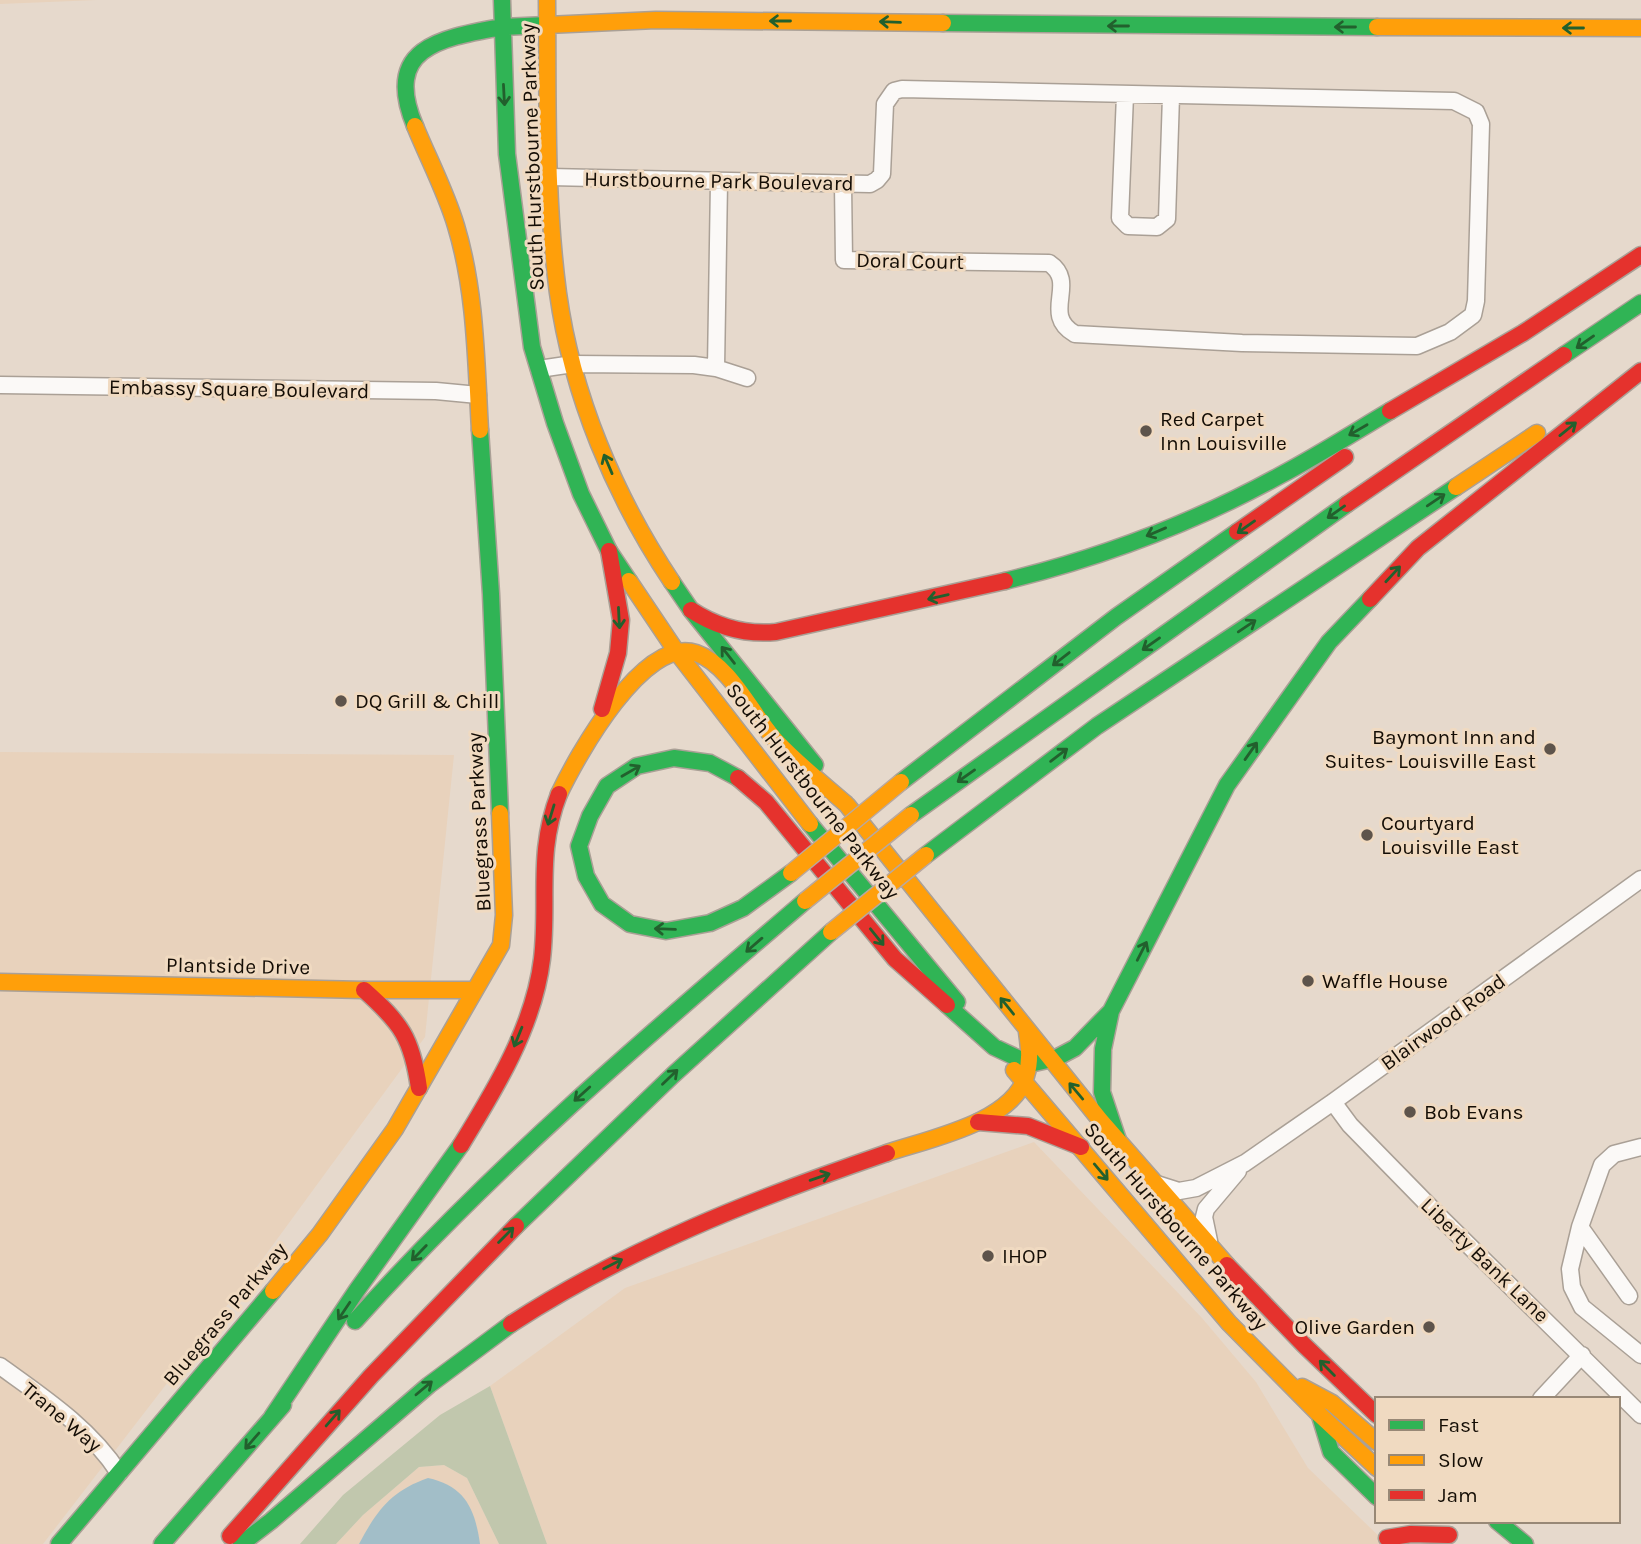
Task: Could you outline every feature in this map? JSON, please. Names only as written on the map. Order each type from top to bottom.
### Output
[{"type":"main road","name":"South Hurstbourne Parkway","points":[[502,0],[507,154],[532,347],[555,423],[577,482],[609,551],[676,650],[818,834],[1024,1083],[1229,1323],[1375,1466]]},
{"type":"main road","name":"South Hurstbourne Parkway","points":[[548,0],[550,177],[558,293],[573,364],[586,408],[622,495],[646,543],[691,610],[1027,1032],[1119,1143],[1210,1247],[1287,1328],[1375,1413]]},
{"type":"main road","points":[[624,8],[656,20]]},
{"type":"main road","name":"Bluegrass Parkway","points":[[59,1544],[320,1234],[373,1162],[419,1088],[500,945],[504,915],[491,594],[473,314],[456,225],[407,105],[407,72],[415,59],[441,41],[502,27],[656,20],[866,21],[994,25],[1641,28]]},
{"type":"main road","points":[[1111,1011],[1075,1048],[1049,1059],[1030,1064],[994,1047],[895,959],[766,802],[741,780],[710,763],[674,758],[636,766],[607,786],[590,816],[579,846],[586,876],[602,904],[630,924],[666,931],[710,923],[743,908],[791,873],[901,782],[1116,617],[1523,333],[1641,255]]},
{"type":"main road","points":[[163,1544],[379,1294],[512,1157],[805,901],[911,815],[1363,492],[1641,303]]},
{"type":"main road","points":[[691,610],[731,630],[764,634],[904,605],[1064,567],[1127,545],[1278,477],[1523,333]]},
{"type":"main road","points":[[224,1544],[344,1405],[504,1237],[722,1028],[831,932],[926,855],[1097,726],[1532,436],[1641,360]]},
{"type":"main road","points":[[1119,1143],[1102,1091],[1103,1049],[1111,1011],[1227,785],[1329,642],[1418,548],[1641,371]]},
{"type":"main road","points":[[594,733],[618,653],[621,620],[609,551]]},
{"type":"main road","points":[[272,1418],[371,1270],[440,1176],[481,1112],[510,1057],[531,1005],[541,970],[542,864],[549,817],[576,758],[633,681],[644,670],[676,650],[705,656],[720,670],[771,736],[846,804]]},
{"type":"main road","name":"Plantside Drive","points":[[0,982],[475,990]]},
{"type":"main road","points":[[364,990],[398,1021],[411,1041],[419,1088]]},
{"type":"main road","points":[[241,1544],[441,1374],[501,1330],[564,1290],[682,1230],[755,1199],[978,1122],[1006,1107],[1024,1083],[1030,1064],[1027,1032]]},
{"type":"main road","points":[[978,1122],[1028,1126],[1081,1147]]},
{"type":"main road","points":[[1229,1323],[1239,1316],[1287,1328]]},
{"type":"main road","points":[[1280,1375],[1332,1403],[1375,1440]]},
{"type":"main road","points":[[1320,1415],[1331,1451],[1375,1495]]},
{"type":"main road","points":[[1394,1523],[1387,1538],[1411,1534],[1454,1540]]},
{"type":"main road","points":[[1436,1523],[1454,1540]]},
{"type":"main road","points":[[1499,1523],[1525,1544]]},
{"type":"street","name":"Hurstbourne Park Boulevard","points":[[550,177],[870,184],[882,174],[885,104],[894,92],[902,89],[1454,101],[1476,112],[1481,124],[1476,301],[1473,314],[1450,332],[1417,346],[1242,343],[1075,334],[1065,328],[1059,318],[1062,279],[1056,268],[1049,263],[1010,261]]},
{"type":"street","points":[[1125,95],[1120,218],[1128,226],[1157,227],[1167,219],[1171,96]]},
{"type":"street","points":[[716,368],[719,182]]},
{"type":"street","name":"Doral Court","points":[[843,184],[844,260],[1010,261]]},
{"type":"street","points":[[539,369],[573,364],[694,365],[716,368],[747,378]]},
{"type":"street","name":"Embassy Square Boulevard","points":[[0,385],[436,391],[478,395]]},
{"type":"street","name":"Blairwood Road","points":[[1155,1183],[1179,1191],[1196,1188],[1245,1163],[1641,879]]},
{"type":"street","name":"Liberty Bank Lane","points":[[1333,1102],[1350,1125],[1438,1216],[1641,1415]]},
{"type":"street","points":[[1641,1147],[1607,1158],[1599,1172],[1580,1227],[1570,1269],[1576,1297],[1588,1312],[1641,1355]]},
{"type":"street","name":"Blairwood Road","points":[[1210,1247],[1204,1217],[1206,1209],[1245,1163]]},
{"type":"street","points":[[1580,1227],[1629,1296]]},
{"type":"street","points":[[1543,1397],[1582,1355]]},
{"type":"street","name":"Trane Way","points":[[0,1366],[60,1411],[106,1453],[119,1473]]},
{"type":"shaded area","points":[[0,0],[97,0],[0,4]]},
{"type":"shaded area","points":[[0,752],[454,755],[425,1037],[256,1268],[43,1544],[0,1544]]},
{"type":"shaded area","points":[[1034,1142],[1202,1318],[1256,1382],[1308,1468],[1387,1544],[547,1544],[490,1386],[625,1288]]},
{"type":"shaded area","points":[[444,1465],[467,1478],[499,1544],[336,1544],[363,1515],[419,1467]]},
{"type":"green space","points":[[490,1386],[547,1544],[499,1544],[467,1478],[444,1465],[419,1467],[363,1515],[336,1544],[300,1544],[343,1495],[440,1415]]},
{"type":"water","points":[[428,1478],[451,1487],[466,1501],[475,1520],[480,1544],[359,1544],[386,1503],[404,1489]]},
{"type":"traffic: fast","points":[[502,0],[507,154],[532,347],[555,423],[581,494],[609,551],[629,581]]},
{"type":"traffic: fast","points":[[943,23],[1377,27]]},
{"type":"traffic: fast","points":[[502,27],[547,25]]},
{"type":"traffic: fast","points":[[415,126],[407,100],[406,79],[412,63],[423,51],[439,42],[502,27]]},
{"type":"traffic: fast","points":[[1564,355],[1641,303]]},
{"type":"traffic: fast","points":[[1005,581],[1076,562],[1180,524],[1293,468],[1390,411]]},
{"type":"traffic: fast","points":[[480,430],[491,594],[500,813]]},
{"type":"traffic: fast","points":[[926,855],[1097,726],[1456,487]]},
{"type":"traffic: fast","points":[[911,815],[1347,504]]},
{"type":"traffic: fast","points":[[901,782],[1116,617],[1237,532]]},
{"type":"traffic: fast","points":[[672,582],[691,610],[815,765]]},
{"type":"traffic: fast","points":[[1119,1143],[1102,1092],[1103,1049],[1111,1011],[1227,785],[1329,642],[1370,599]]},
{"type":"traffic: fast","points":[[738,778],[710,763],[674,758],[637,766],[607,786],[590,816],[579,846],[586,876],[602,904],[630,924],[666,931],[710,923],[743,908],[791,873]]},
{"type":"traffic: fast","points":[[810,824],[957,1002]]},
{"type":"traffic: fast","points":[[355,1321],[461,1209],[517,1156],[630,1052],[805,901]]},
{"type":"traffic: fast","points":[[516,1226],[673,1075],[831,932]]},
{"type":"traffic: fast","points":[[947,1005],[994,1047],[1030,1064],[1056,1058],[1075,1048],[1111,1011]]},
{"type":"traffic: fast","points":[[272,1417],[357,1290],[461,1145]]},
{"type":"traffic: fast","points":[[59,1544],[273,1291]]},
{"type":"traffic: fast","points":[[241,1544],[429,1385],[511,1324]]},
{"type":"traffic: fast","points":[[162,1544],[283,1405]]},
{"type":"traffic: fast","points":[[1320,1416],[1331,1452],[1375,1495]]},
{"type":"traffic: fast","points":[[1499,1523],[1525,1544]]},
{"type":"traffic: slow","points":[[547,0],[551,220],[558,293],[565,331],[585,407],[599,444],[632,515],[672,582]]},
{"type":"traffic: slow","points":[[547,25],[656,20],[943,23]]},
{"type":"traffic: slow","points":[[1377,27],[1641,28]]},
{"type":"traffic: slow","points":[[415,126],[447,201],[463,251],[474,327],[480,430]]},
{"type":"traffic: slow","points":[[1456,487],[1537,433]]},
{"type":"traffic: slow","points":[[629,581],[676,651],[810,824]]},
{"type":"traffic: slow","points":[[559,794],[581,753],[615,702],[655,662],[676,652],[696,653],[720,668],[778,743],[846,804]]},
{"type":"traffic: slow","points":[[791,873],[901,782]]},
{"type":"traffic: slow","points":[[847,805],[1100,1120],[1227,1265]]},
{"type":"traffic: slow","points":[[273,1291],[320,1234],[395,1129],[501,945],[504,915],[500,813]]},
{"type":"traffic: slow","points":[[805,901],[911,815]]},
{"type":"traffic: slow","points":[[831,932],[926,855]]},
{"type":"traffic: slow","points":[[0,982],[475,990]]},
{"type":"traffic: slow","points":[[887,1153],[967,1127],[1004,1106],[1018,1092],[1028,1070],[1027,1032]]},
{"type":"traffic: slow","points":[[1014,1070],[1229,1323],[1375,1466]]},
{"type":"traffic: slow","points":[[1302,1387],[1332,1403],[1375,1440]]},
{"type":"traffic: jam","points":[[1390,411],[1523,333],[1641,255]]},
{"type":"traffic: jam","points":[[1347,504],[1564,355]]},
{"type":"traffic: jam","points":[[1370,599],[1418,548],[1641,371]]},
{"type":"traffic: jam","points":[[1237,532],[1345,457]]},
{"type":"traffic: jam","points":[[602,709],[618,653],[621,620],[609,551]]},
{"type":"traffic: jam","points":[[691,610],[731,628],[776,632],[1005,581]]},
{"type":"traffic: jam","points":[[738,778],[766,802],[895,959],[947,1005]]},
{"type":"traffic: jam","points":[[461,1145],[512,1056],[538,984],[544,937],[545,857],[559,794]]},
{"type":"traffic: jam","points":[[364,990],[387,1012],[403,1033],[413,1056],[419,1088]]},
{"type":"traffic: jam","points":[[978,1122],[1028,1126],[1081,1147]]},
{"type":"traffic: jam","points":[[511,1324],[555,1297],[647,1248],[741,1207],[887,1153]]},
{"type":"traffic: jam","points":[[230,1536],[371,1376],[516,1226]]},
{"type":"traffic: jam","points":[[1227,1265],[1375,1413]]},
{"type":"traffic: jam","points":[[1387,1538],[1411,1534],[1449,1535]]},
{"type":"place","name":"Red Carpet Inn Louisville","points":[[1146,431]]},
{"type":"place","name":"DQ Grill & Chill","points":[[341,701]]},
{"type":"place","name":"Baymont Inn and Suites- Louisville East","points":[[1550,749]]},
{"type":"place","name":"Courtyard Louisville East","points":[[1367,835]]},
{"type":"place","name":"Waffle House","points":[[1308,981]]},
{"type":"place","name":"Bob Evans","points":[[1410,1112]]},
{"type":"place","name":"IHOP","points":[[988,1256]]},
{"type":"place","name":"Olive Garden","points":[[1429,1327]]}]
